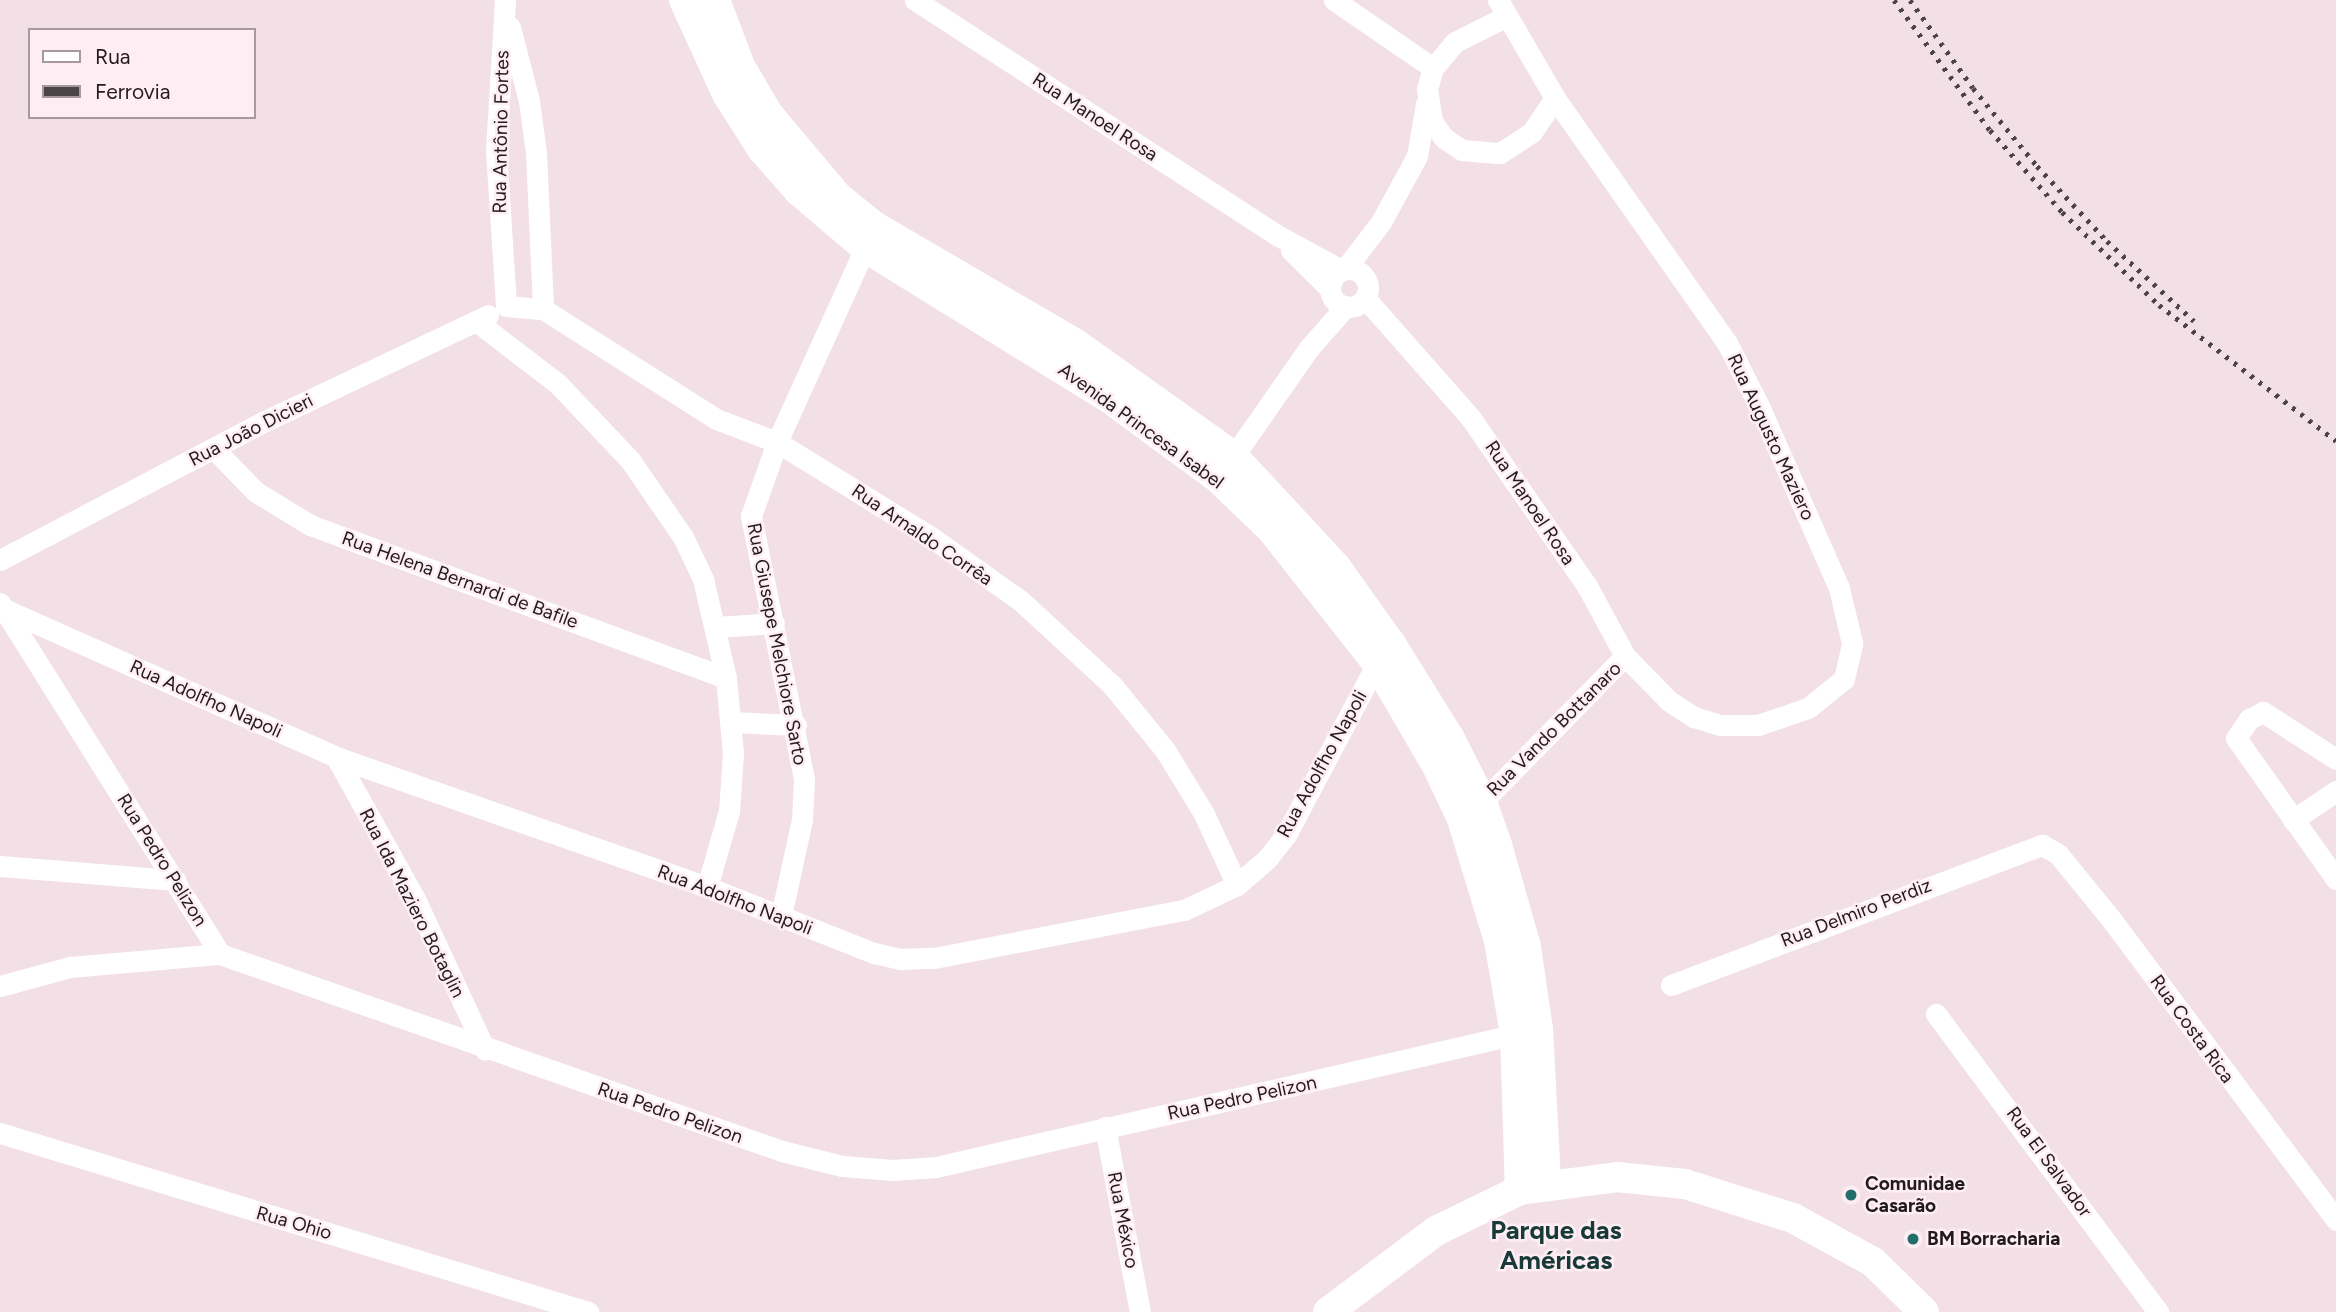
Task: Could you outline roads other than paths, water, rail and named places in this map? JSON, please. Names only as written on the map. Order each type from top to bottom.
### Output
[{"type":"main road","name":"Avenida Princesa Isabel","points":[[684,0],[727,94],[762,149],[799,191],[870,237],[1076,344],[1226,467],[1335,567],[1391,644],[1450,737],[1482,802],[1526,947],[1533,1187]]},
{"type":"main road","name":"Avenida Princesa Isabel","points":[[715,0],[740,66],[768,114],[870,237]]},
{"type":"main road","name":"Avenida Princesa Isabel","points":[[1226,467],[1377,663],[1438,768],[1462,819],[1527,1032]]},
{"type":"main road","points":[[1328,1312],[1436,1231],[1533,1187],[1617,1177],[1685,1184],[1749,1201],[1829,1234],[1894,1279],[1924,1312]]},
{"type":"street","name":"Rua Manoel Rosa","points":[[915,0],[1275,234],[1343,270]]},
{"type":"street","points":[[1335,0],[1433,68]]},
{"type":"street","points":[[505,4],[529,101],[536,153],[543,309]]},
{"type":"street","name":"Rua Antônio Fortes","points":[[505,4],[496,150],[506,306]]},
{"type":"street","points":[[1226,467],[1348,295],[1381,222],[1417,156],[1433,68],[1462,38],[1502,9]]},
{"type":"street","name":"Rua Augusto Maziero","points":[[1502,9],[1555,98],[1727,343],[1839,588],[1852,643],[1844,679],[1832,693],[1808,708],[1758,726],[1721,725],[1694,717],[1669,701],[1625,656]]},
{"type":"street","points":[[1417,156],[1436,146],[1481,155],[1518,145],[1555,98]]},
{"type":"street","points":[[1427,100],[1432,121],[1444,138],[1462,150]]},
{"type":"street","points":[[1348,295],[1343,270],[1381,222]]},
{"type":"street","name":"Rua Manoel Rosa","points":[[1275,234],[1421,360],[1510,471],[1587,586],[1625,656]]},
{"type":"street","name":"Rua Giusepe Melchiore Sarto","points":[[781,916],[802,820],[804,779],[796,725],[751,516],[777,442],[870,237]]},
{"type":"street","name":"Rua Arnaldo Corrêa","points":[[506,306],[543,309],[716,419],[777,442],[934,539],[1010,594],[1112,685],[1165,750],[1204,814],[1237,885]]},
{"type":"street","name":"Rua João Dicieri","points":[[0,560],[214,449],[506,306]]},
{"type":"street","points":[[476,321],[558,384],[630,460],[683,537],[703,579],[717,627],[732,722],[729,811],[707,887]]},
{"type":"street","name":"Rua Helena Bernardi de Bafile","points":[[214,449],[256,492],[310,525],[726,678]]},
{"type":"street","name":"Rua Adolfho Napoli","points":[[2,606],[336,757],[707,887],[874,953],[934,958],[1184,910],[1237,885],[1286,835],[1377,663]]},
{"type":"street","name":"Rua Pedro Pelizon","points":[[2,606],[220,954],[485,1050],[782,1151],[842,1166],[893,1170],[936,1167],[1105,1127],[1356,1074],[1527,1032]]},
{"type":"street","points":[[717,627],[774,623]]},
{"type":"street","name":"Rua Vando Bottanaro","points":[[1482,802],[1625,656]]},
{"type":"street","points":[[2336,759],[2271,714],[2256,714],[2238,733],[2238,744],[2336,879]]},
{"type":"street","points":[[732,722],[796,725]]},
{"type":"street","name":"Rua Ida Maziero Botaglin","points":[[336,757],[415,899],[485,1050]]},
{"type":"street","points":[[2293,820],[2336,791]]},
{"type":"street","name":"Rua Delmiro Perdiz","points":[[1671,985],[2042,845]]},
{"type":"street","name":"Rua Costa Rica","points":[[2042,845],[2058,854],[2111,919],[2336,1220]]},
{"type":"street","points":[[0,866],[175,880]]},
{"type":"street","points":[[0,986],[70,967],[220,954]]},
{"type":"street","name":"Rua El Salvador","points":[[1936,1014],[2158,1312]]},
{"type":"street","name":"Rua México","points":[[1105,1127],[1140,1312]]},
{"type":"street","name":"Rua Ohio","points":[[0,1133],[588,1312]]},
{"type":"railway","points":[[1894,0],[1990,130],[2062,212],[2159,305],[2336,441]]},
{"type":"railway","points":[[1910,0],[1973,88],[2037,166],[2107,241],[2194,321]]},
{"type":"place","name":"Comunidae Casarão","points":[[1851,1195]]},
{"type":"place","name":"BM Borracharia","points":[[1913,1239]]},
{"type":"district","name":"Parque das Américas","points":[[1556,1246]]}]
